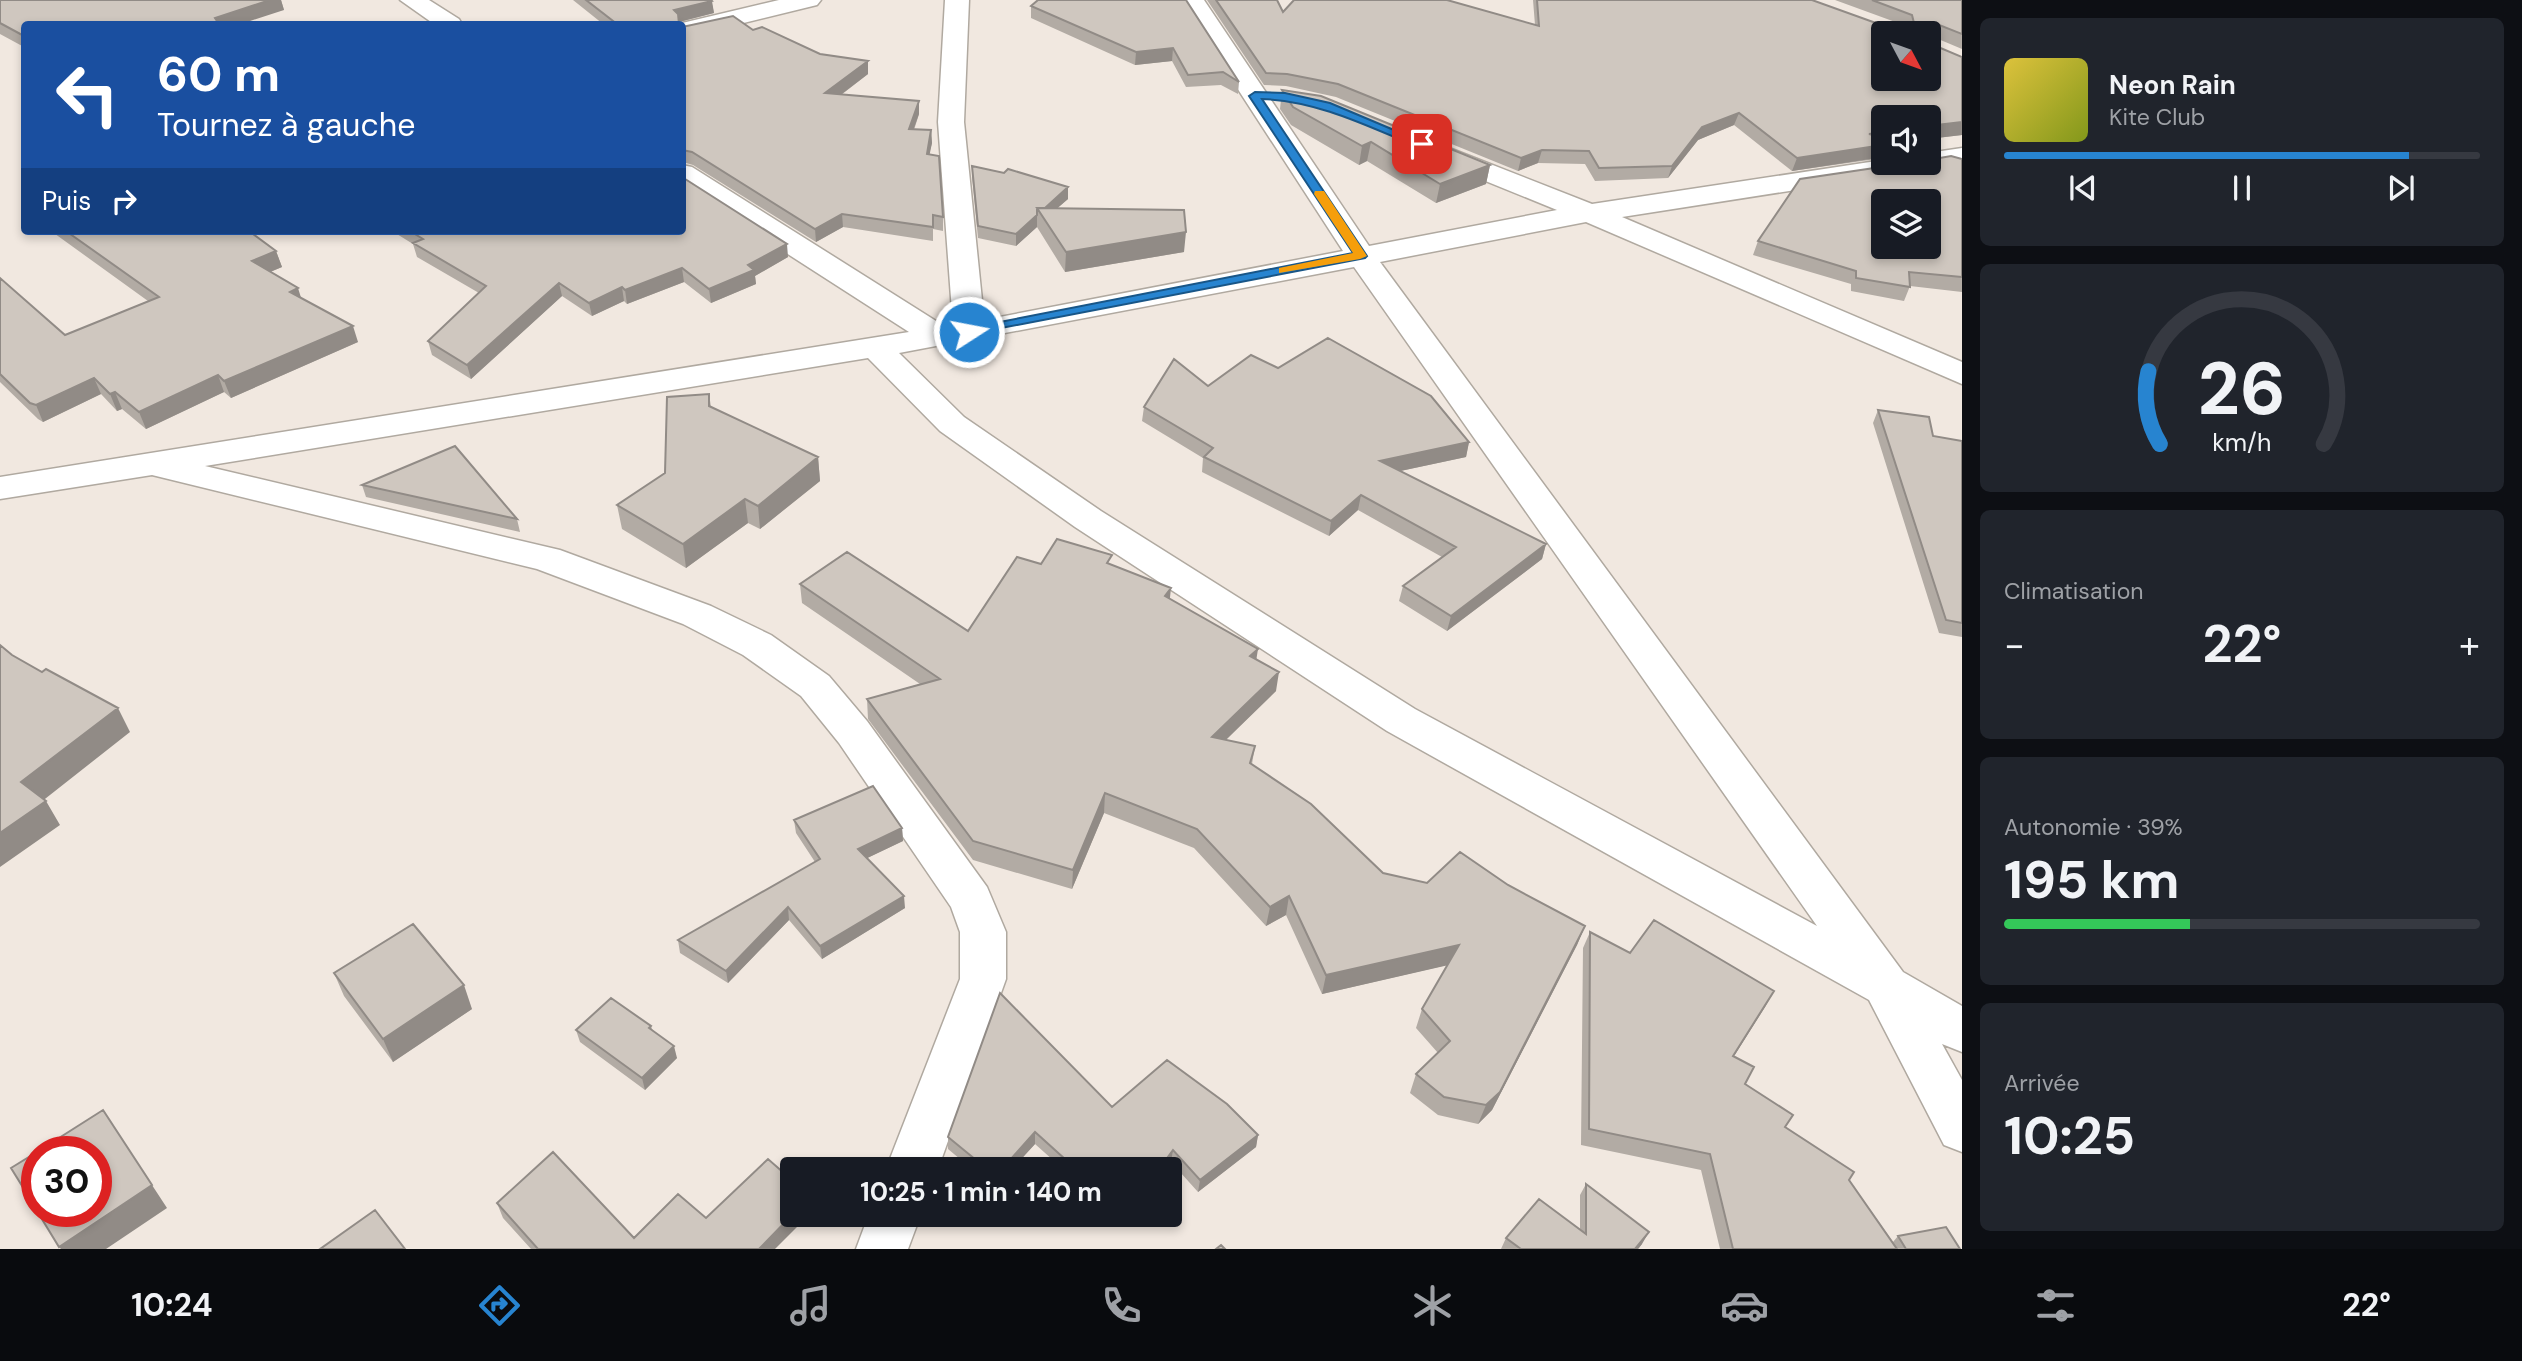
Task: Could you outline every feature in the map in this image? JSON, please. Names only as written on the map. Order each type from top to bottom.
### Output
[{"type":"street","points":[[412,0],[445,21]]},
{"type":"street","points":[[686,31],[809,0]]},
{"type":"street","points":[[957,0],[951,122],[969,332]]},
{"type":"street","points":[[1192,0],[1360,256],[1886,986],[1962,1129]]},
{"type":"street","points":[[1255,96],[1285,97]]},
{"type":"street","points":[[1414,141],[1588,212],[1962,374]]},
{"type":"street","points":[[1941,159],[1962,156]]},
{"type":"street","points":[[0,488],[969,332],[1588,212],[1871,170]]},
{"type":"street","points":[[686,176],[937,336]]},
{"type":"street","points":[[874,346],[952,424],[1088,519],[1401,720],[1886,986],[1962,1031]]},
{"type":"street","points":[[148,463],[547,559],[697,615],[757,645],[815,686],[853,732],[971,900],[983,932],[983,979],[916,1157]]},
{"type":"street","points":[[883,1249],[891,1227]]},
{"type":"building","points":[[0,0],[270,0],[215,18],[217,21],[21,21],[21,34],[0,23]]},
{"type":"building","points":[[586,0],[712,1],[674,10],[678,14],[679,21],[613,21]]},
{"type":"building","points":[[1038,0],[1186,0],[1239,82],[1223,72],[1188,75],[1173,48],[1136,52],[1031,6]]},
{"type":"building","points":[[1216,0],[1277,0],[1283,12],[1294,0],[1447,0],[1539,26],[1537,0],[1812,0],[1871,21],[1871,91],[1941,91],[1941,48],[1962,57],[1962,122],[1941,124],[1941,105],[1871,105],[1871,147],[1797,158],[1739,113],[1702,127],[1672,166],[1599,168],[1589,151],[1542,150],[1521,158],[1338,84],[1287,74],[1266,73]]},
{"type":"building","points":[[1872,0],[1962,0],[1962,34],[1941,26],[1941,21],[1914,21],[1912,15]]},
{"type":"building","points":[[733,16],[753,30],[762,27],[820,54],[868,61],[825,93],[919,101],[909,129],[931,130],[927,154],[939,156],[943,217],[933,215],[933,227],[842,214],[815,229],[686,151],[686,26]]},
{"type":"building","points":[[1282,90],[1321,96],[1490,165],[1440,184],[1371,142],[1362,146],[1293,107]]},
{"type":"building","points":[[1951,156],[1962,159],[1962,277],[1909,272],[1910,287],[1856,278],[1856,271],[1758,241],[1800,179],[1871,168],[1871,175],[1941,175],[1941,158]]},
{"type":"building","points":[[972,166],[1004,173],[1008,169],[1068,187],[1045,208],[1037,208],[1037,215],[1016,234],[978,226]]},
{"type":"building","points":[[686,180],[787,244],[748,265],[754,270],[709,289],[682,268],[625,290],[622,287],[589,303],[559,283],[467,365],[428,341],[486,286],[413,243],[423,239],[416,235],[686,235]]},
{"type":"building","points":[[1037,208],[1184,210],[1186,232],[1066,252]]},
{"type":"building","points":[[72,235],[254,235],[276,251],[252,261],[298,288],[290,292],[353,326],[224,381],[218,375],[139,412],[115,392],[110,394],[94,378],[36,405],[30,403],[0,374],[0,278],[65,335],[159,297]]},
{"type":"building","points":[[1328,338],[1431,396],[1469,442],[1380,461],[1546,544],[1451,616],[1403,586],[1456,547],[1361,495],[1331,521],[1204,457],[1213,448],[1144,407],[1174,359],[1208,386],[1251,355],[1278,368]]},
{"type":"building","points":[[709,394],[709,406],[818,457],[758,506],[745,499],[683,544],[617,505],[665,473],[667,397]]},
{"type":"building","points":[[1878,410],[1929,417],[1933,436],[1962,441],[1962,623],[1946,620]]},
{"type":"building","points":[[455,446],[517,519],[362,485]]},
{"type":"building","points":[[1057,539],[1112,555],[1107,563],[1171,588],[1165,596],[1258,649],[1250,656],[1279,672],[1212,737],[1255,746],[1250,763],[1311,804],[1383,873],[1427,883],[1460,852],[1508,885],[1585,926],[1500,1092],[1486,1105],[1444,1097],[1416,1074],[1450,1041],[1422,1009],[1459,945],[1326,975],[1289,896],[1270,907],[1197,829],[1105,793],[1073,870],[973,841],[867,699],[940,679],[800,584],[847,552],[968,631],[1017,557],[1041,564]]},
{"type":"building","points":[[0,645],[42,672],[46,669],[118,708],[21,782],[46,801],[0,833]]},
{"type":"building","points":[[873,786],[902,828],[858,849],[904,896],[820,946],[788,907],[726,971],[678,940],[820,859],[794,820]]},
{"type":"building","points":[[1654,920],[1774,991],[1733,1056],[1754,1067],[1745,1084],[1793,1115],[1785,1127],[1854,1172],[1849,1180],[1897,1249],[1733,1249],[1710,1154],[1589,1129],[1590,932],[1630,953]]},
{"type":"building","points":[[413,924],[464,985],[383,1039],[334,973]]},
{"type":"building","points":[[1000,993],[1112,1107],[1167,1060],[1227,1104],[1258,1135],[1200,1180],[1173,1150],[1168,1157],[1063,1157],[1035,1132],[1013,1157],[972,1157],[948,1137]]},
{"type":"building","points":[[611,998],[674,1046],[642,1078],[576,1030]]},
{"type":"building","points":[[103,1110],[152,1185],[112,1212],[112,1136],[62,1136]]},
{"type":"building","points":[[553,1152],[634,1238],[678,1194],[706,1218],[768,1159],[780,1170],[780,1227],[759,1249],[538,1249],[497,1203]]},
{"type":"building","points":[[21,1162],[21,1184],[11,1168]]},
{"type":"building","points":[[1586,1184],[1649,1232],[1635,1249],[1521,1249],[1506,1238],[1539,1199],[1586,1234]]},
{"type":"building","points":[[375,1210],[405,1249],[320,1249]]},
{"type":"building","points":[[47,1227],[89,1227],[59,1247]]},
{"type":"building","points":[[1946,1227],[1960,1249],[1906,1249],[1898,1236]]},
{"type":"slow traffic","points":[[1283,271],[1360,256],[1319,194]]},
{"type":"route","points":[[969,332],[1360,256],[1255,96],[1302,99],[1422,144]]}]
